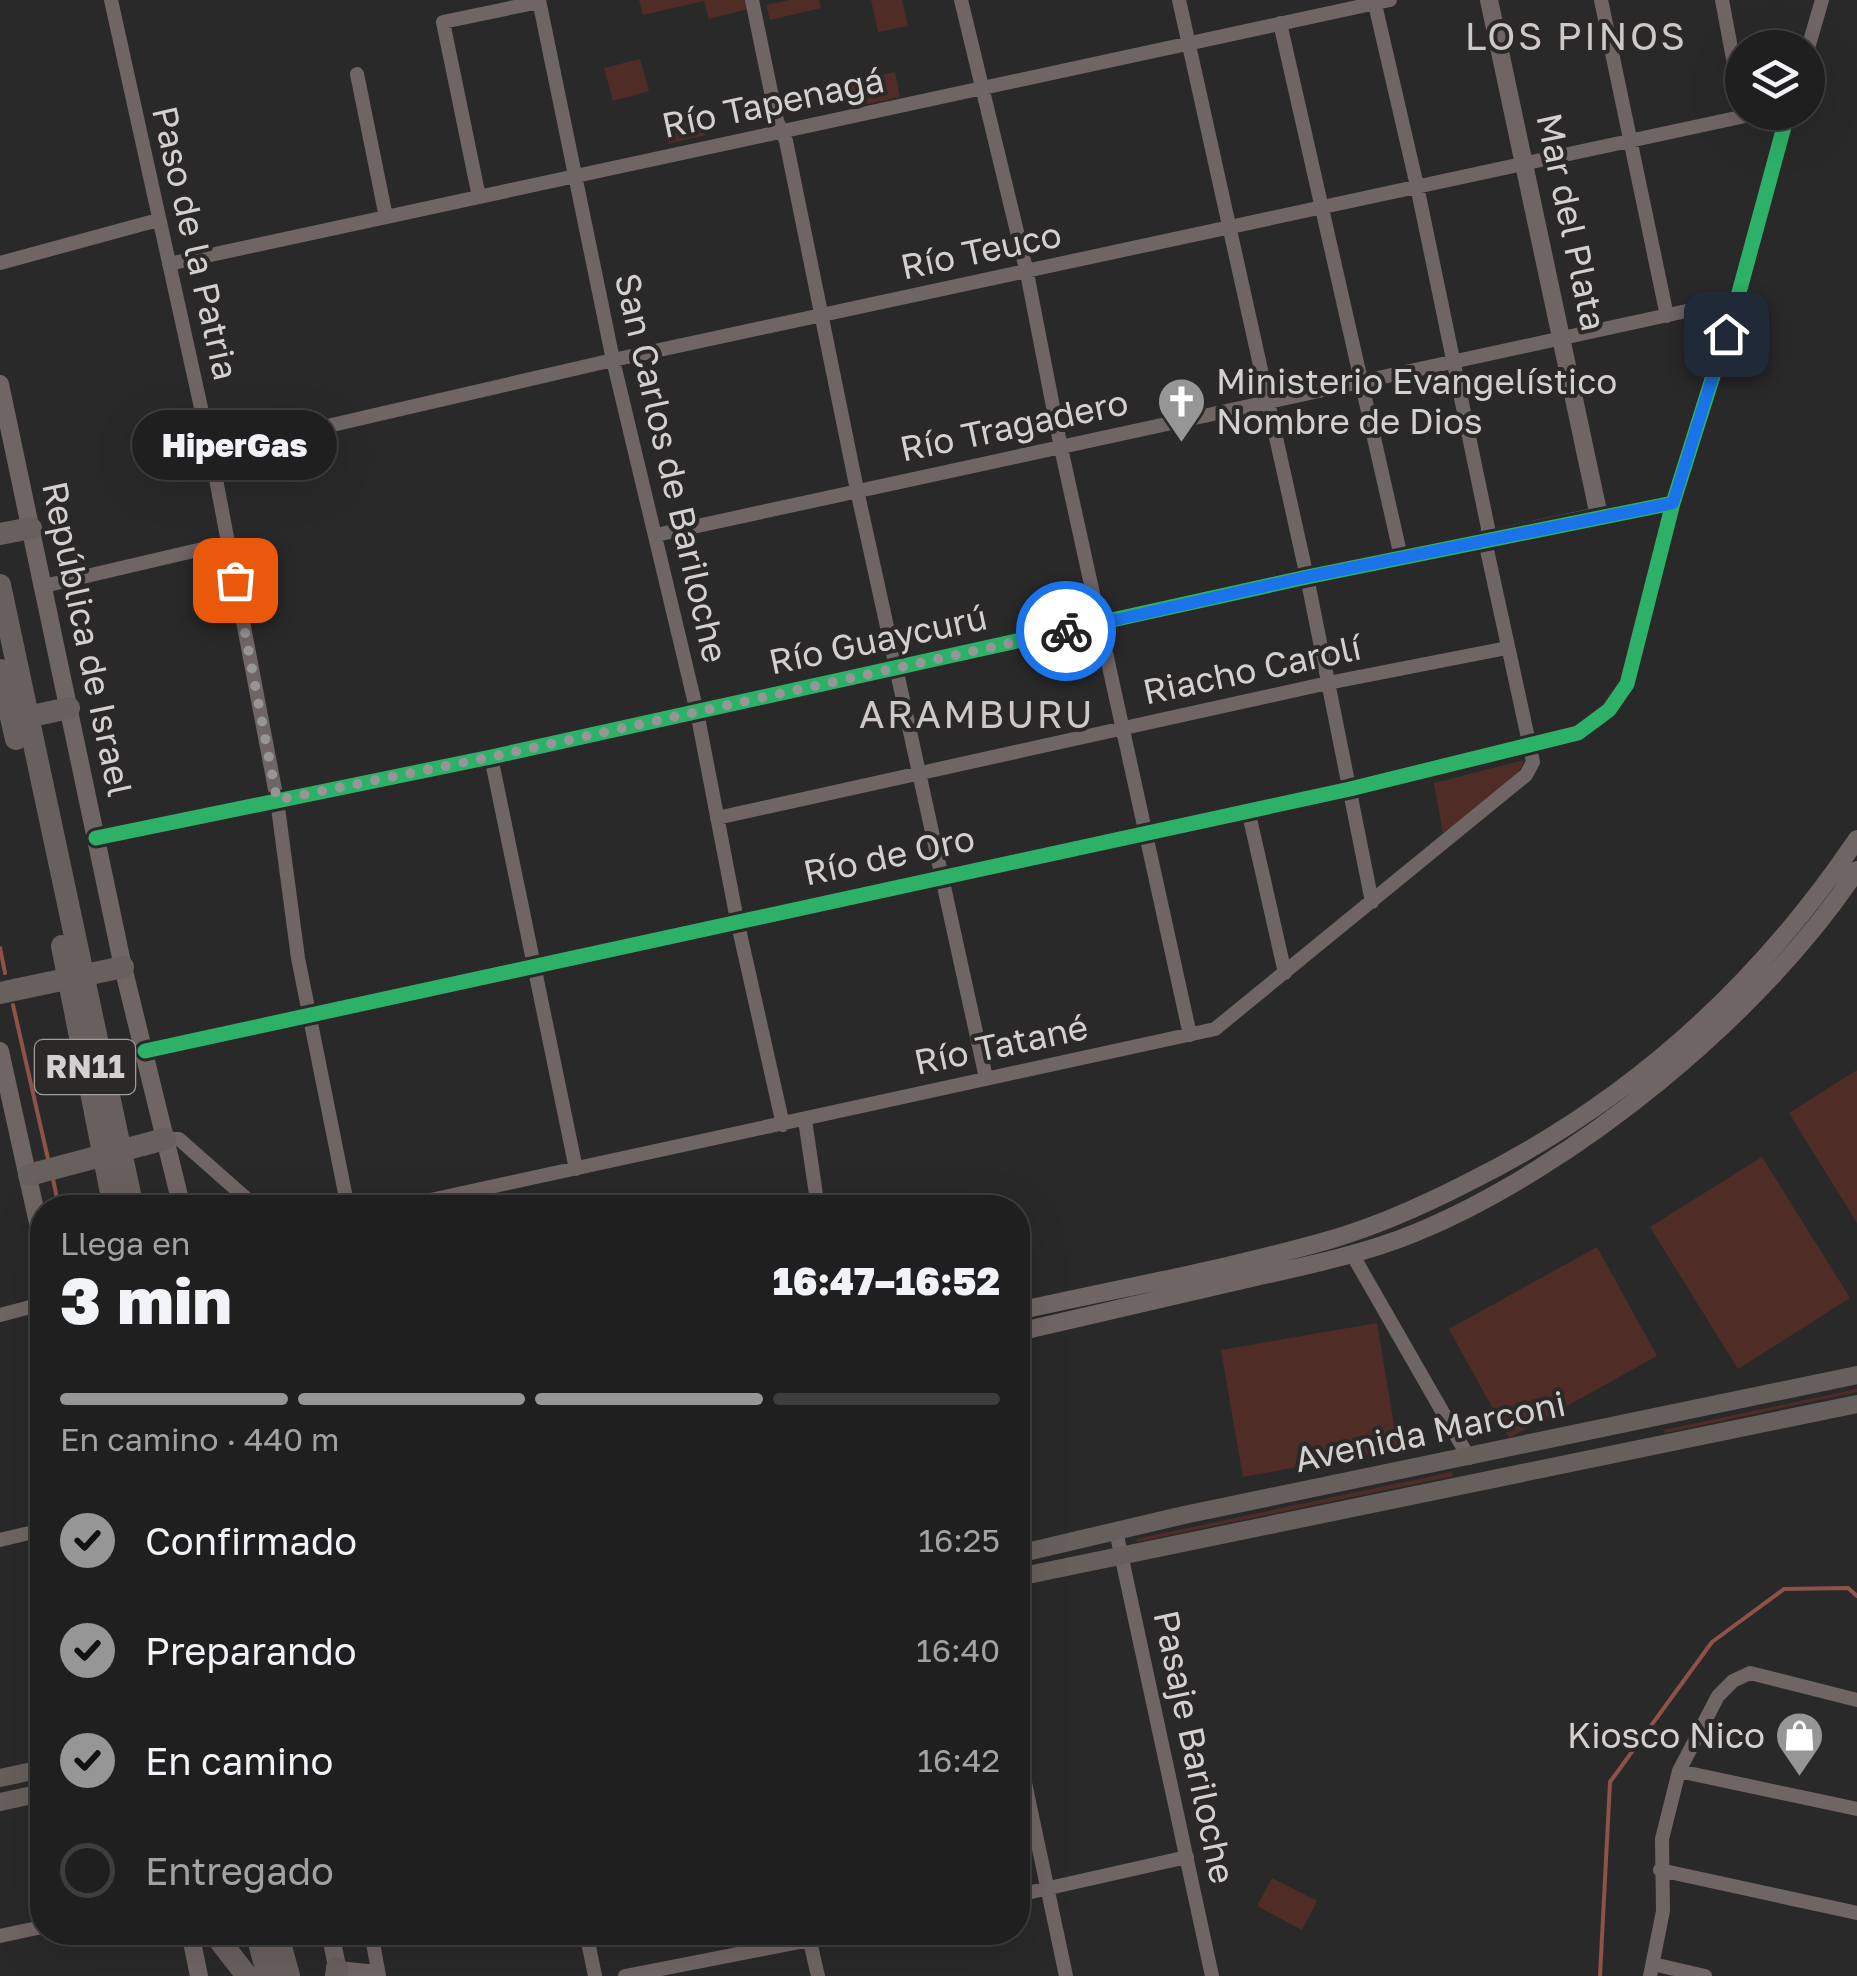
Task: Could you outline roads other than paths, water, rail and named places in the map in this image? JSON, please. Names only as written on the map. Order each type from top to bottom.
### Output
[{"type":"highway","points":[[0,534],[31,528]]},
{"type":"highway","name":"RN11","points":[[0,586],[13,720]]},
{"type":"highway","name":"RN11","points":[[0,670],[76,976],[112,1155],[114,1195]]},
{"type":"highway","points":[[13,720],[69,708]]},
{"type":"highway","points":[[0,994],[123,967]]},
{"type":"highway","points":[[29,1175],[165,1139]]},
{"type":"highway","name":"RN11","points":[[112,1155],[129,1195]]},
{"type":"highway","points":[[223,1945],[247,1976]]},
{"type":"highway","points":[[260,1945],[268,1976]]},
{"type":"highway","points":[[280,1945],[289,1976]]},
{"type":"main road","name":"Avenida Marconi","points":[[1030,1551],[1857,1375]]},
{"type":"main road","name":"Avenida Marconi","points":[[1030,1574],[1857,1404]]},
{"type":"main road","points":[[1469,1458],[1475,1482]]},
{"type":"main road","points":[[0,1778],[30,1772]]},
{"type":"main road","points":[[0,1802],[30,1796]]},
{"type":"street","name":"Paso de la Patria","points":[[111,0],[211,452],[277,800],[298,958],[345,1195]]},
{"type":"street","points":[[752,0],[986,1078]]},
{"type":"street","points":[[961,0],[1027,272],[1190,1035]]},
{"type":"street","points":[[1179,0],[1306,577],[1372,902]]},
{"type":"street","name":"Mar del Plata","points":[[1490,0],[1599,516]]},
{"type":"street","points":[[1601,0],[1667,316]]},
{"type":"street","points":[[1722,0],[1728,30]]},
{"type":"street","points":[[1813,30],[1822,0]]},
{"type":"street","points":[[479,197],[443,22],[539,1]]},
{"type":"street","name":"San Carlos de Bariloche","points":[[539,1],[613,360],[696,712],[737,920],[784,1124]]},
{"type":"street","points":[[1380,1],[1488,528],[1507,648],[1532,754]]},
{"type":"street","name":"Río Tapenagá","points":[[169,264],[1380,1]]},
{"type":"street","points":[[1280,23],[1401,557]]},
{"type":"street","points":[[356,74],[386,218]]},
{"type":"street","name":"Río Teuco","points":[[211,452],[613,360],[1632,141],[1725,117]]},
{"type":"street","points":[[1673,503],[1737,300],[1783,130]]},
{"type":"street","points":[[0,264],[158,220]]},
{"type":"street","name":"Río Tragadero","points":[[656,535],[1737,300]]},
{"type":"street","name":"República de Israel","points":[[0,384],[123,967],[179,1195]]},
{"type":"street","name":"Río Guaycurú","points":[[96,838],[896,670],[1306,577],[1673,503]]},
{"type":"street","name":"Río de Oro","points":[[145,1051],[1147,831],[1532,754],[1578,733],[1608,710],[1627,684],[1673,503]]},
{"type":"street","points":[[44,586],[228,543]]},
{"type":"street","name":"Riacho Carolí","points":[[717,818],[1328,683],[1507,648]]},
{"type":"street","name":"Río Tatané","points":[[455,1195],[1214,1029],[1526,775],[1532,754]]},
{"type":"street","points":[[491,757],[576,1169]]},
{"type":"street","points":[[1248,810],[1284,973]]},
{"type":"street","points":[[1030,1308],[1330,1240],[1416,1209],[1530,1152],[1619,1092],[1718,1008],[1781,942],[1857,839]]},
{"type":"street","points":[[1030,1329],[1352,1254],[1416,1232],[1475,1203],[1538,1167],[1660,1081],[1732,1018],[1795,952],[1857,870]]},
{"type":"street","points":[[0,1051],[4,1088],[33,1195]]},
{"type":"street","points":[[805,1120],[816,1195]]},
{"type":"street","points":[[165,1139],[178,1140],[242,1195]]},
{"type":"street","points":[[1352,1254],[1469,1458]]},
{"type":"street","points":[[0,1315],[30,1307]]},
{"type":"street","name":"Pasaje Bariloche","points":[[1116,1531],[1212,1976]]},
{"type":"street","points":[[0,1540],[30,1533]]},
{"type":"street","points":[[1705,1976],[1652,1970],[1663,1910],[1662,1839],[1680,1771],[1718,1696],[1733,1681],[1750,1673],[1857,1700]]},
{"type":"street","points":[[1680,1771],[1857,1809]]},
{"type":"street","points":[[1030,1808],[1066,1976]]},
{"type":"street","points":[[1030,1893],[1187,1856]]},
{"type":"street","points":[[1660,1870],[1857,1914]]},
{"type":"street","points":[[0,1936],[30,1930]]},
{"type":"street","points":[[193,1945],[199,1976]]},
{"type":"street","points":[[332,1945],[337,1973],[378,1974],[373,1945]]},
{"type":"street","points":[[589,1945],[595,1976]]},
{"type":"street","points":[[625,1976],[768,1945]]},
{"type":"street","points":[[811,1945],[818,1976]]},
{"type":"waterway","points":[[0,948],[5,973]]},
{"type":"waterway","points":[[13,1005],[48,1159]]},
{"type":"waterway","points":[[53,1179],[56,1195]]},
{"type":"waterway","points":[[1600,1976],[1610,1782],[1712,1642],[1784,1589],[1848,1588],[1857,1596]]},
{"type":"place","name":"Ministerio Evangelístico Nombre de Dios","points":[[1181,444]]},
{"type":"place","name":"HiperGas","points":[[235,580]]},
{"type":"place","name":"Kiosco Nico","points":[[1800,1778]]},
{"type":"district","name":"LOS PINOS","points":[[1576,37]]},
{"type":"district","name":"ARAMBURU","points":[[977,715]]}]
